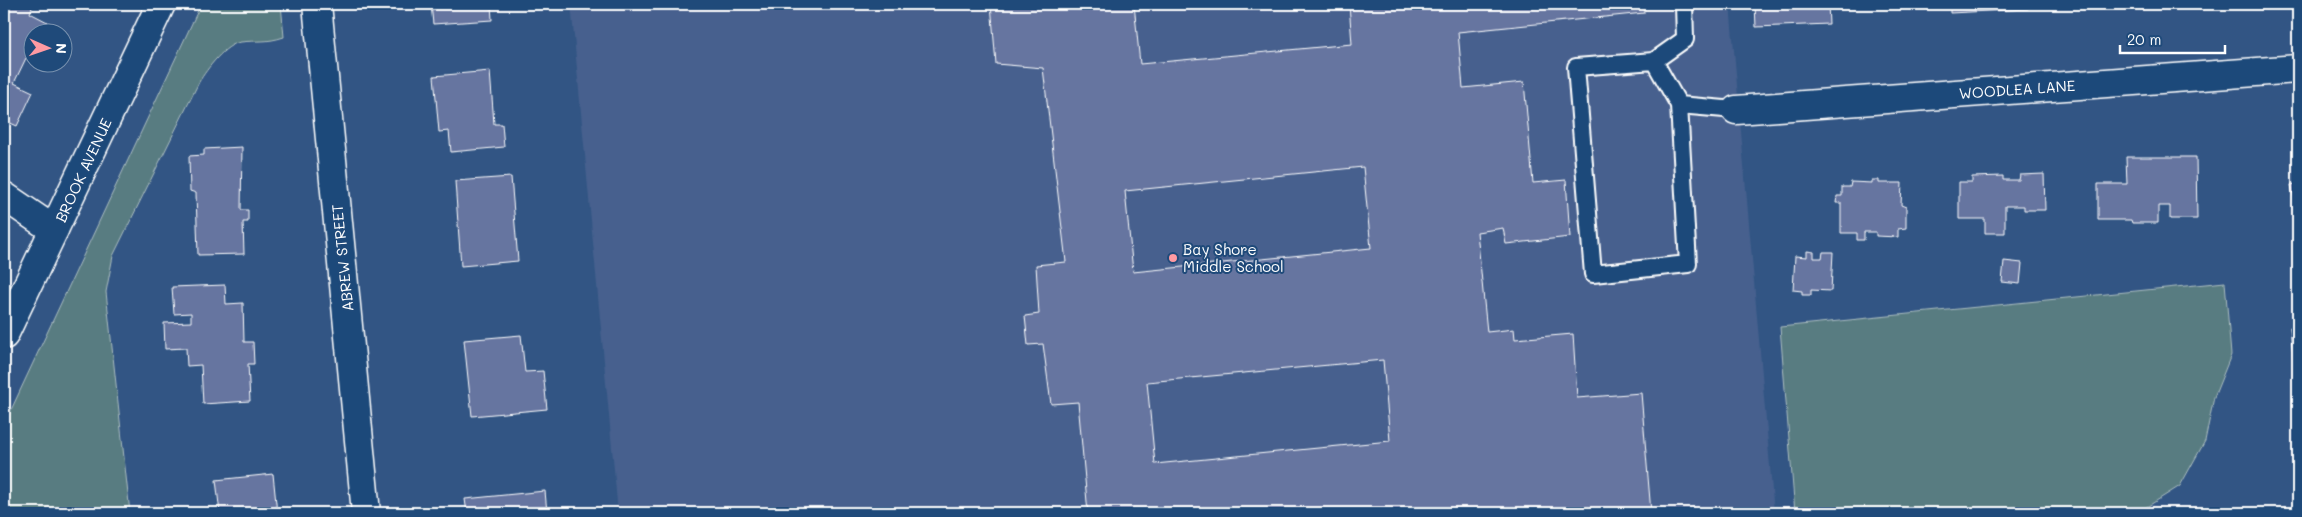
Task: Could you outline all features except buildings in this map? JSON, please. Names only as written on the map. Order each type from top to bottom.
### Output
[{"type":"street","name":"BROOK AVENUE","points":[[4,335],[161,4]]},
{"type":"street","name":"ABREW STREET","points":[[317,4],[366,513]]},
{"type":"street","name":"WOODLEA LANE","points":[[1736,110],[2298,69]]},
{"type":"street","points":[[4,196],[54,230]]},
{"type":"lane","points":[[1654,61],[1679,104],[1688,264],[1593,274],[1576,67],[1654,61],[1685,39],[1684,4]]},
{"type":"lane","points":[[1679,104],[1736,110]]},
{"type":"shaded area","name":"Bay Shore Middle School","points":[[571,4],[1730,4],[1774,513],[618,513]]},
{"type":"green space","points":[[201,4],[281,4],[284,37],[235,44],[223,52],[212,64],[199,82],[113,256],[106,292],[130,513],[4,513],[4,425]]},
{"type":"green space","points":[[2225,282],[2231,355],[2214,397],[2205,441],[2180,486],[2137,513],[1795,513],[1780,327]]},
{"type":"place","name":"Bay Shore Middle School","points":[[1173,258]]}]
